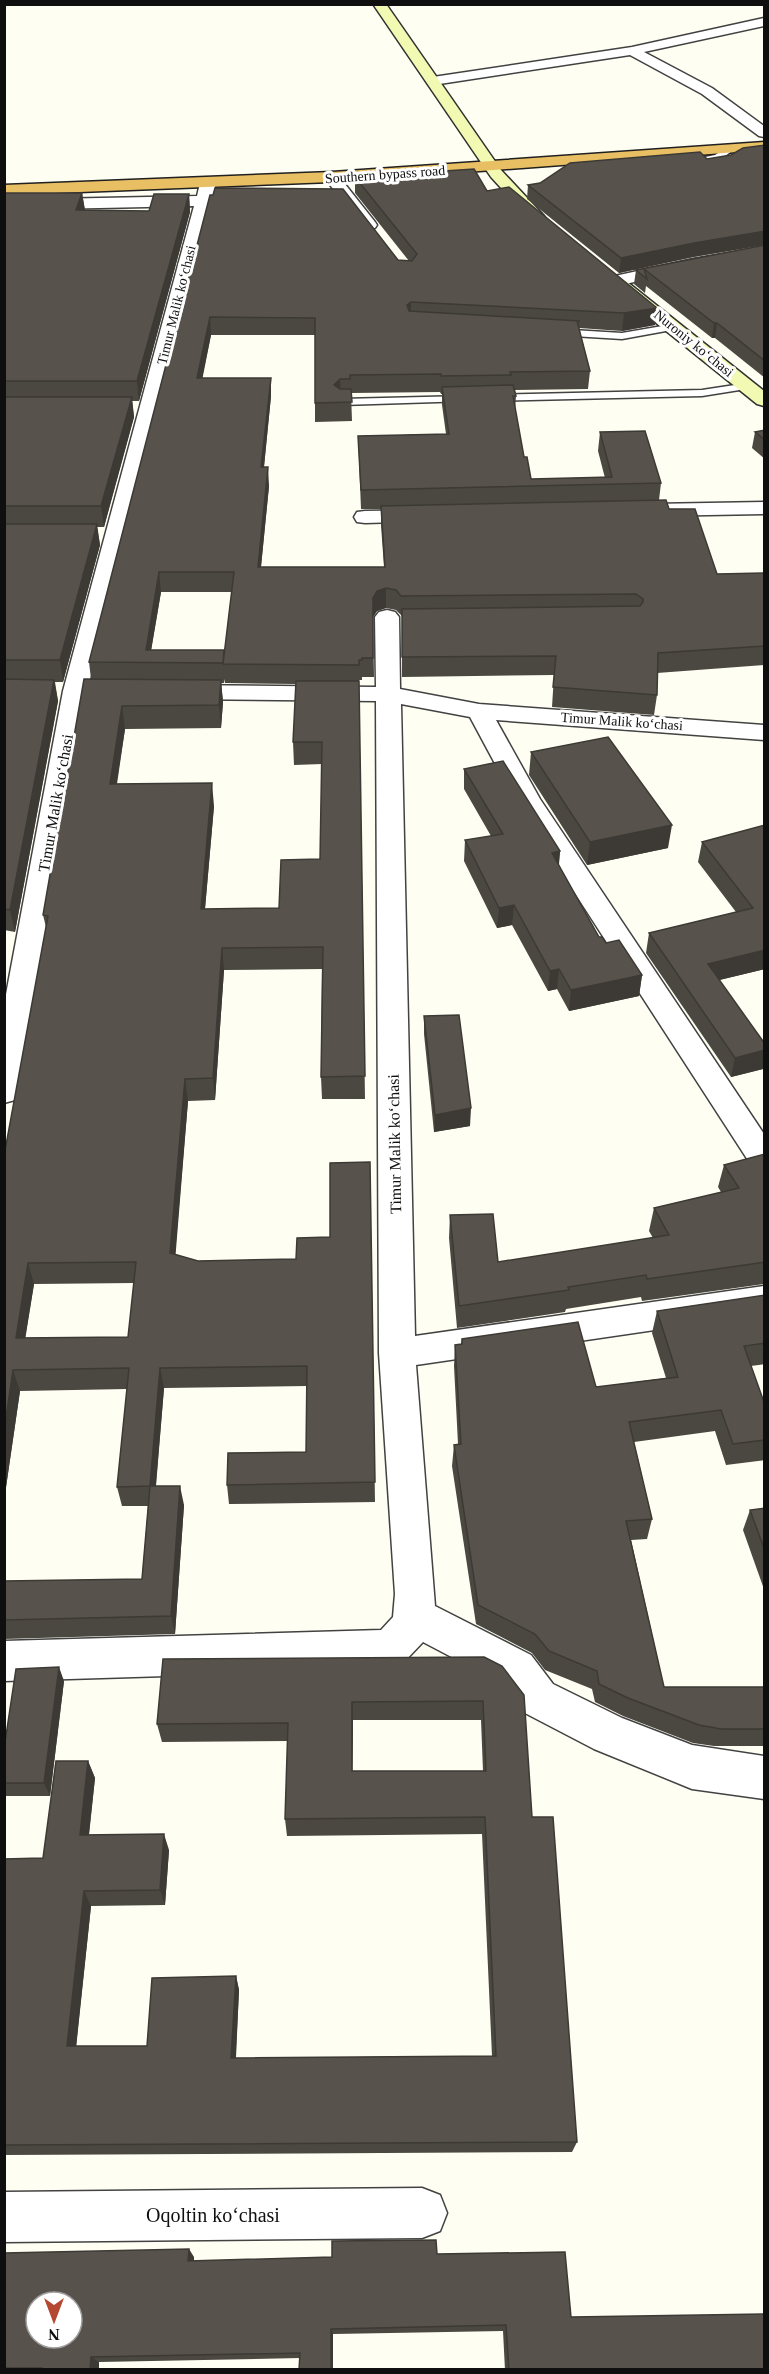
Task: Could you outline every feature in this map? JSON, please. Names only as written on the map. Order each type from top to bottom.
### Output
[{"type":"highway","name":"Southern bypass road","points":[[4,190],[205,192],[332,177],[765,135]]},
{"type":"highway","name":"Southern bypass road","points":[[4,181],[609,158],[765,146]]},
{"type":"street","points":[[379,4],[488,163],[520,204],[555,234]]},
{"type":"street","points":[[433,81],[632,51],[765,22]]},
{"type":"street","points":[[632,51],[697,85],[740,114],[765,135]]},
{"type":"street","points":[[740,114],[756,109]]},
{"type":"street","points":[[332,177],[379,237]]},
{"type":"street","points":[[4,205],[205,192]]},
{"type":"street","name":"Timur Malik koʻchasi","points":[[4,1092],[74,691],[105,536],[138,409],[205,192]]},
{"type":"street","points":[[616,281],[693,264],[765,252]]},
{"type":"street","name":"Nuroniy koʻchasi","points":[[598,268],[765,400]]},
{"type":"street","points":[[634,511],[765,508]]},
{"type":"street","points":[[365,517],[447,515]]},
{"type":"street","name":"Timur Malik koʻchasi","points":[[391,621],[388,694],[397,1353],[415,1605]]},
{"type":"street","name":"Timur Malik koʻchasi","points":[[156,692],[388,694],[431,704],[479,711],[765,732]]},
{"type":"street","points":[[479,711],[527,800],[765,1159]]},
{"type":"street","points":[[397,1353],[765,1300]]},
{"type":"street","points":[[4,1661],[389,1649],[405,1636],[415,1605],[516,1669],[538,1698],[609,1734],[692,1767],[765,1777]]},
{"type":"street","name":"Oqoltin koʻchasi","points":[[4,2217],[422,2213]]},
{"type":"lane","points":[[668,163],[713,158],[728,153],[732,148]]},
{"type":"lane","points":[[609,158],[630,163],[656,164]]},
{"type":"lane","points":[[541,332],[622,336],[674,327]]},
{"type":"lane","points":[[342,402],[702,393],[748,386]]},
{"type":"building","points":[[765,145],[765,231],[621,258],[528,185],[540,183],[570,163],[700,152],[707,159],[731,155],[743,148]]},
{"type":"building","points":[[474,169],[487,191],[509,187],[657,308],[624,313],[411,302],[407,305],[409,311],[580,321],[577,321],[590,371],[510,372],[511,375],[350,375],[350,379],[340,379],[334,385],[340,389],[351,389],[352,402],[315,403],[315,318],[210,317],[197,378],[271,378],[261,467],[268,467],[258,567],[385,567],[381,506],[666,500],[669,509],[695,509],[717,574],[765,573],[765,646],[658,653],[657,695],[553,687],[556,656],[402,657],[402,609],[640,606],[643,599],[636,594],[401,596],[396,590],[386,588],[377,591],[373,598],[373,658],[362,658],[359,660],[359,665],[223,664],[234,572],[159,572],[146,650],[224,650],[223,663],[89,662],[210,195],[213,195],[215,188],[343,189],[398,260],[412,261],[417,254],[355,177]]},
{"type":"building","points":[[4,193],[82,193],[76,210],[149,211],[154,194],[189,194],[137,381],[4,381]]},
{"type":"building","points":[[765,245],[765,361],[644,269],[647,279],[636,270]]},
{"type":"building","points":[[513,385],[524,457],[527,457],[531,479],[612,477],[600,432],[645,431],[661,483],[361,490],[358,436],[449,434],[442,387]]},
{"type":"building","points":[[4,397],[132,397],[101,506],[4,506]]},
{"type":"building","points":[[765,430],[765,440],[755,432]]},
{"type":"building","points":[[4,524],[97,524],[60,660],[4,660]]},
{"type":"building","points":[[4,679],[54,680],[10,910],[4,909]]},
{"type":"building","points":[[84,679],[221,680],[219,705],[122,706],[110,784],[212,783],[201,909],[279,908],[281,860],[320,859],[322,742],[293,742],[296,681],[359,681],[365,1076],[321,1077],[323,947],[222,948],[213,1078],[185,1079],[170,1253],[198,1261],[296,1259],[297,1238],[330,1237],[330,1163],[370,1162],[375,1482],[227,1485],[228,1453],[306,1452],[307,1366],[160,1368],[150,1486],[117,1487],[129,1368],[13,1370],[4,1431],[4,1156],[48,916],[43,915]],"holes":[[[136,1262],[128,1337],[16,1338],[28,1263]]]},
{"type":"building","points":[[608,737],[672,825],[590,842],[531,752]]},
{"type":"building","points":[[503,761],[560,851],[552,853],[599,937],[602,937],[606,943],[619,940],[642,975],[571,990],[559,969],[550,971],[514,905],[499,908],[465,840],[503,834],[464,769]]},
{"type":"building","points":[[765,825],[765,950],[708,964],[765,1044],[765,1050],[735,1058],[649,933],[753,908],[702,842]]},
{"type":"building","points":[[459,1015],[471,1108],[435,1115],[424,1016]]},
{"type":"building","points":[[765,1154],[765,1262],[647,1279],[646,1275],[568,1287],[569,1290],[459,1306],[450,1215],[493,1214],[498,1262],[669,1235],[654,1208],[739,1188],[724,1165]]},
{"type":"building","points":[[765,1295],[765,1343],[744,1346],[765,1405],[765,1440],[733,1444],[721,1410],[629,1422],[652,1519],[626,1521],[664,1687],[765,1687],[765,1729],[721,1729],[699,1725],[628,1698],[599,1684],[597,1671],[549,1651],[535,1634],[478,1605],[454,1445],[461,1444],[455,1345],[462,1344],[462,1339],[578,1322],[596,1387],[678,1377],[657,1311]]},
{"type":"building","points":[[150,1486],[180,1486],[171,1616],[4,1620],[4,1581],[142,1579]]},
{"type":"building","points":[[765,1508],[765,1551],[750,1510]]},
{"type":"building","points":[[484,1657],[502,1666],[524,1695],[532,1817],[553,1817],[577,2142],[4,2145],[4,1859],[43,1858],[56,1761],[88,1761],[80,1835],[164,1834],[160,1890],[84,1891],[67,2046],[147,2046],[152,1978],[236,1976],[231,2058],[496,2056],[485,1817],[285,1819],[288,1723],[157,1724],[163,1659]],"holes":[[[483,1701],[486,1771],[352,1771],[352,1702]]]},
{"type":"building","points":[[59,1667],[44,1783],[4,1783],[4,1749],[16,1669]]},
{"type":"building","points":[[436,2240],[437,2254],[565,2252],[571,2317],[765,2314],[765,2370],[509,2370],[506,2325],[331,2329],[331,2370],[299,2370],[300,2353],[91,2357],[90,2370],[4,2368],[4,2253],[189,2249],[188,2261],[332,2257],[332,2241]]}]
